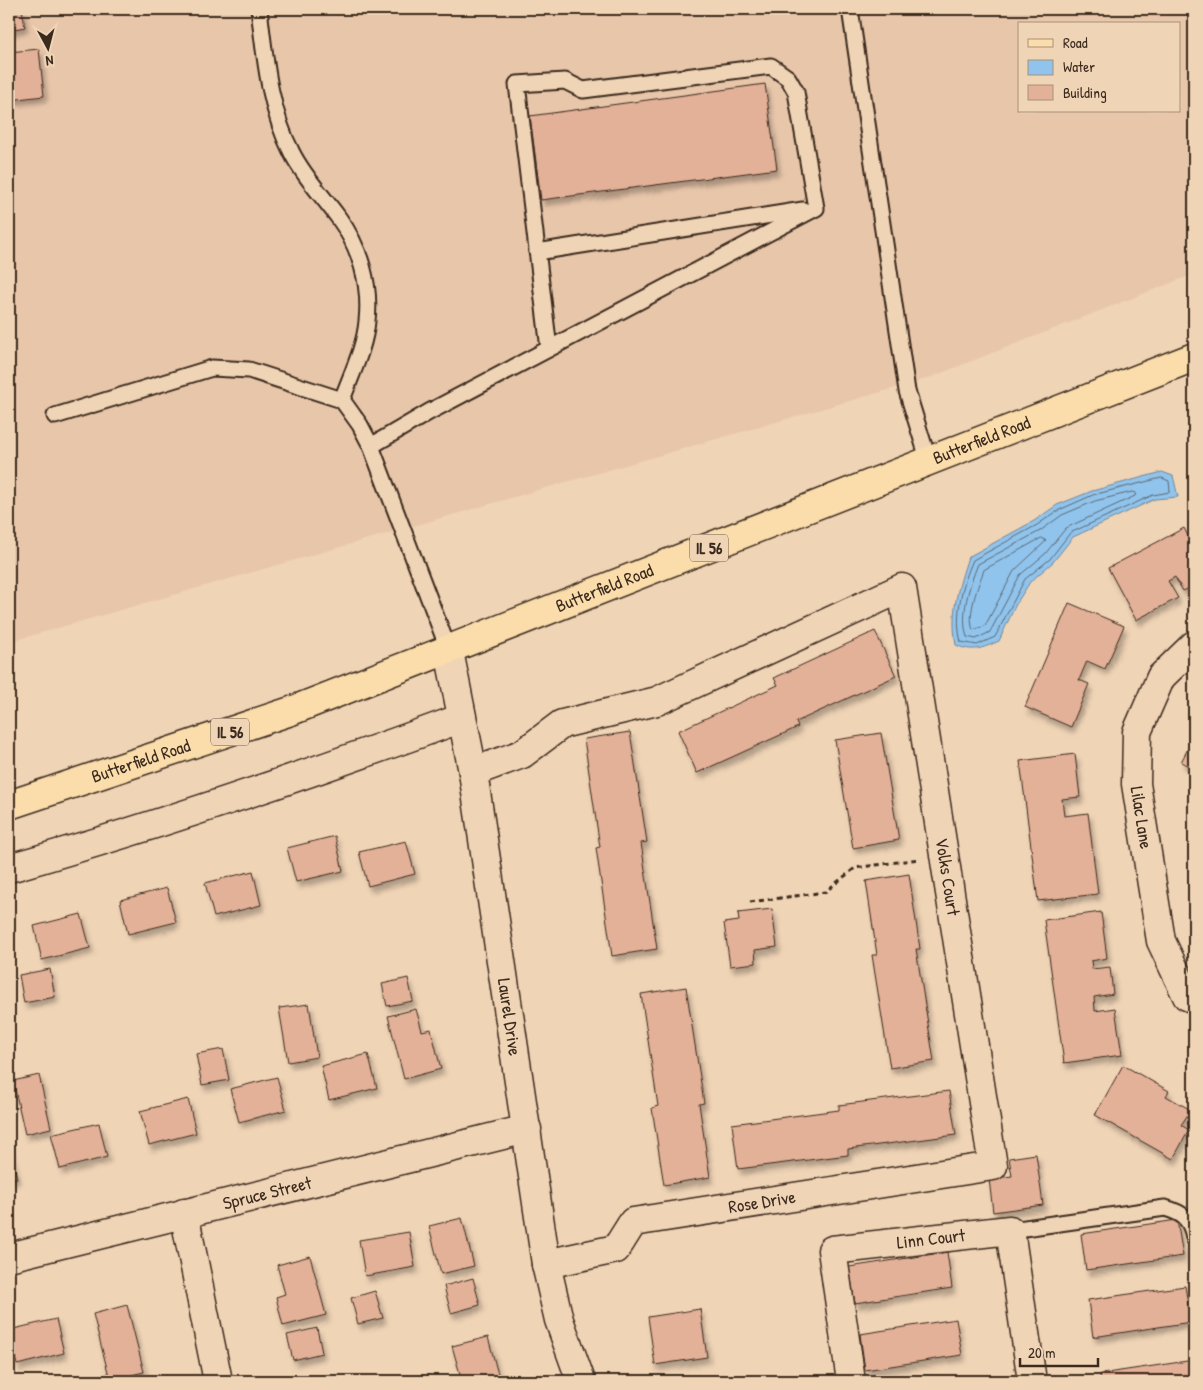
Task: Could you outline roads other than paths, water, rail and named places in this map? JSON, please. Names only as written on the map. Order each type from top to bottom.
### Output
[{"type":"main road","name":"Butterfield Road","points":[[9,805],[291,711],[449,651],[1194,357]]},
{"type":"street","name":"Volks Court","points":[[473,772],[522,754],[562,724],[657,701],[902,588],[993,1166]]},
{"type":"street","name":"Lilac Lane","points":[[1194,645],[1161,677],[1137,732],[1136,784],[1161,941],[1187,996],[1194,999]]},
{"type":"street","name":"Laurel Drive","points":[[449,651],[473,772],[546,1264],[559,1320],[581,1381]]},
{"type":"street","points":[[9,868],[191,814],[304,776],[462,718]]},
{"type":"street","name":"Spruce Street","points":[[9,1257],[527,1128]]},
{"type":"street","name":"Rose Drive","points":[[546,1264],[616,1249],[633,1222],[993,1166]]},
{"type":"street","points":[[184,1213],[218,1381]]},
{"type":"street","points":[[1010,1230],[1032,1381]]},
{"type":"street","name":"Linn Court","points":[[851,1381],[832,1250],[1010,1230]]},
{"type":"lane","points":[[259,9],[267,69],[277,113],[291,151],[310,183],[343,225],[357,249],[366,279],[367,322],[357,360],[342,400]]},
{"type":"lane","points":[[850,9],[907,391],[929,462]]},
{"type":"lane","points":[[549,349],[517,84],[564,80],[583,90],[771,66],[788,78],[796,92],[816,208]]},
{"type":"lane","points":[[371,446],[429,412],[816,208]]},
{"type":"lane","points":[[537,252],[816,208]]},
{"type":"lane","points":[[55,416],[212,368],[249,370],[342,400],[360,425],[371,446],[449,651]]},
{"type":"lane","points":[[1010,1230],[1165,1208],[1180,1212],[1189,1222],[1194,1238]]},
{"type":"water","points":[[1162,472],[1173,476],[1178,497],[1155,499],[1073,537],[1053,562],[1030,582],[1016,604],[999,641],[973,649],[956,645],[954,622],[956,600],[968,557],[1034,521],[1057,505],[1092,491]]}]
